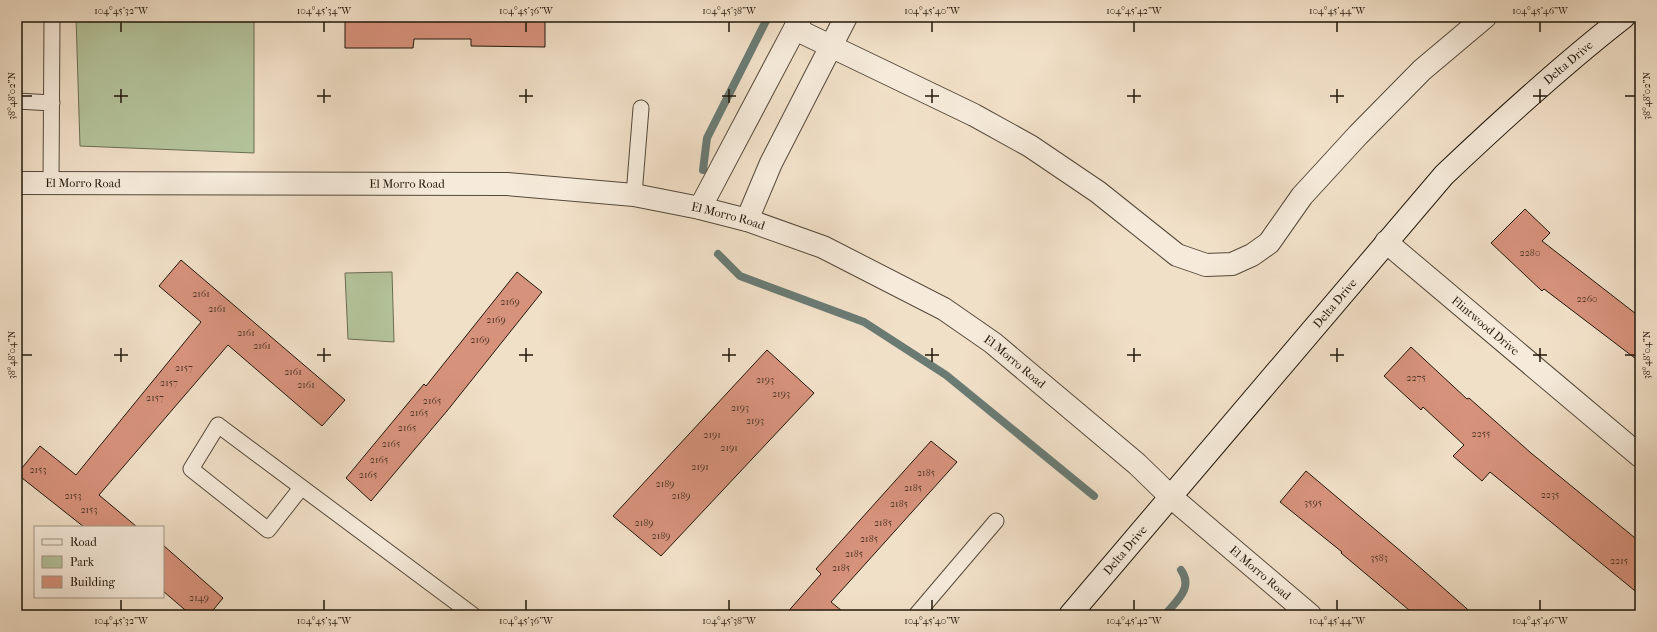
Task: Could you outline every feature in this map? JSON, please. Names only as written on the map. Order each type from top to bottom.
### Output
[{"type":"street","points":[[747,220],[771,163],[846,17]]},
{"type":"street","points":[[700,208],[798,23],[831,47],[974,115],[1030,146],[1098,192],[1177,255],[1206,265],[1232,264],[1252,255],[1269,243],[1302,196],[1358,135],[1422,70],[1485,17]]},
{"type":"street","name":"Delta Drive","points":[[1070,615],[1172,497],[1444,175],[1512,111],[1581,50],[1624,17]]},
{"type":"street","name":"El Morro Road","points":[[17,183],[507,184],[634,195],[700,208],[747,220],[823,247],[944,309],[993,343],[1137,464],[1172,497],[1310,615]]},
{"type":"street","name":"Flintwood Drive","points":[[1386,242],[1640,456]]},
{"type":"lane","points":[[51,184],[52,17]]},
{"type":"lane","points":[[17,101],[52,103]]},
{"type":"lane","points":[[634,195],[641,108]]},
{"type":"lane","points":[[301,488],[268,530],[191,469],[218,426],[473,615]]},
{"type":"lane","points":[[916,615],[996,521]]},
{"type":"green space","points":[[76,17],[254,17],[254,153],[80,146]]},
{"type":"green space","points":[[392,272],[394,342],[348,339],[345,273]]},
{"type":"building","points":[[345,17],[545,17],[545,47],[471,46],[471,39],[414,39],[413,48],[345,48]]},
{"type":"building","points":[[1525,209],[1550,233],[1542,241],[1640,317],[1640,362],[1544,289],[1542,291],[1491,243]]},
{"type":"building","points":[[181,260],[345,400],[322,426],[228,345],[99,495],[136,526],[83,526],[17,474],[40,446],[76,475],[201,322],[159,286]]},
{"type":"building","points":[[517,272],[542,292],[447,411],[371,501],[346,478],[424,384],[426,386]]},
{"type":"building","points":[[1411,347],[1467,399],[1469,398],[1531,453],[1640,542],[1640,595],[1490,472],[1482,481],[1453,456],[1464,445],[1423,407],[1421,410],[1384,376]]},
{"type":"building","points":[[767,350],[814,393],[661,556],[613,516]]},
{"type":"building","points":[[931,441],[957,462],[831,602],[847,615],[785,615],[821,574],[816,569]]},
{"type":"building","points":[[1306,471],[1474,615],[1415,615],[1341,553],[1342,552],[1280,502]]},
{"type":"building","points":[[164,546],[223,598],[209,615],[191,615],[164,592]]},
{"type":"waterway","points":[[703,170],[707,138],[768,17]]},
{"type":"waterway","points":[[718,254],[740,276],[864,322],[946,375],[1094,496]]},
{"type":"waterway","points":[[1165,615],[1185,588],[1186,583],[1181,570]]}]
